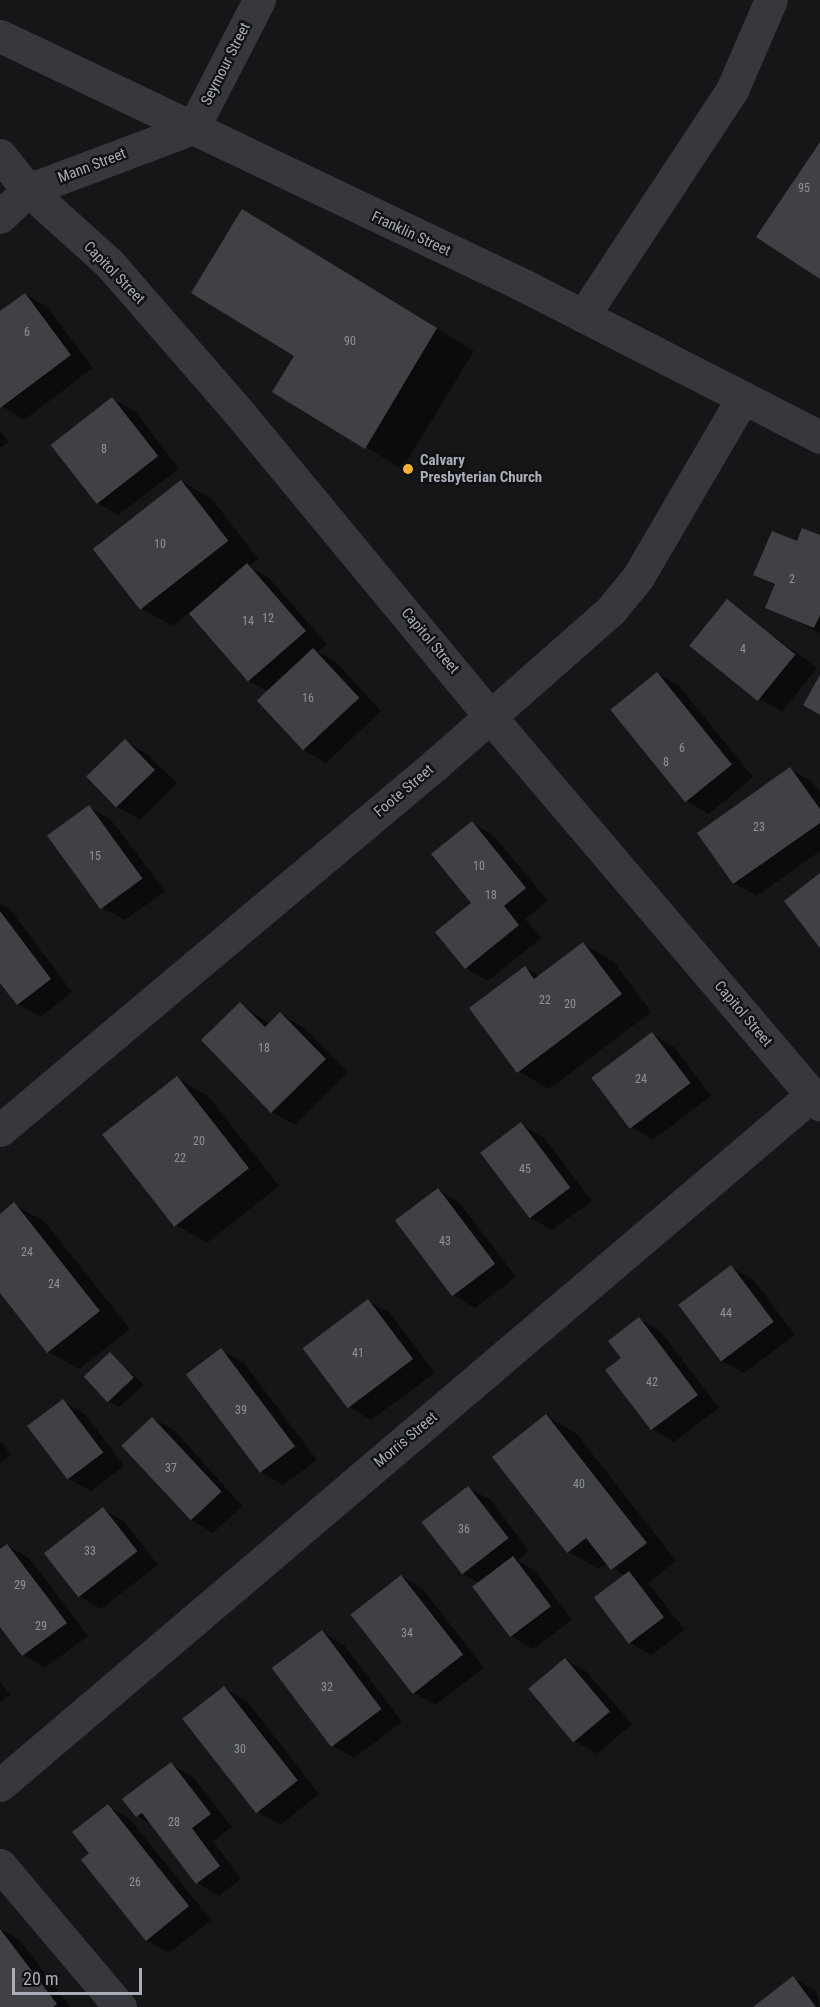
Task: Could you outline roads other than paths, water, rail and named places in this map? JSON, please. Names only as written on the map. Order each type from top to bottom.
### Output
[{"type":"street","name":"Seymour Street","points":[[193,128],[259,0]]},
{"type":"street","points":[[583,316],[732,90],[771,0]]},
{"type":"street","name":"Franklin Street","points":[[0,36],[583,316],[820,437]]},
{"type":"street","name":"Mann Street","points":[[0,217],[28,190],[193,128]]},
{"type":"street","name":"Capitol Street","points":[[0,155],[28,190],[109,263],[241,415],[816,1100]]},
{"type":"street","name":"Foote Street","points":[[0,1130],[491,715],[611,610],[638,577],[743,397]]},
{"type":"street","name":"Morris Street","points":[[0,1785],[816,1100]]},
{"type":"street","points":[[0,1865],[120,2007]]},
{"type":"place","name":"Calvary Presbyterian Church","points":[[408,469]]}]
